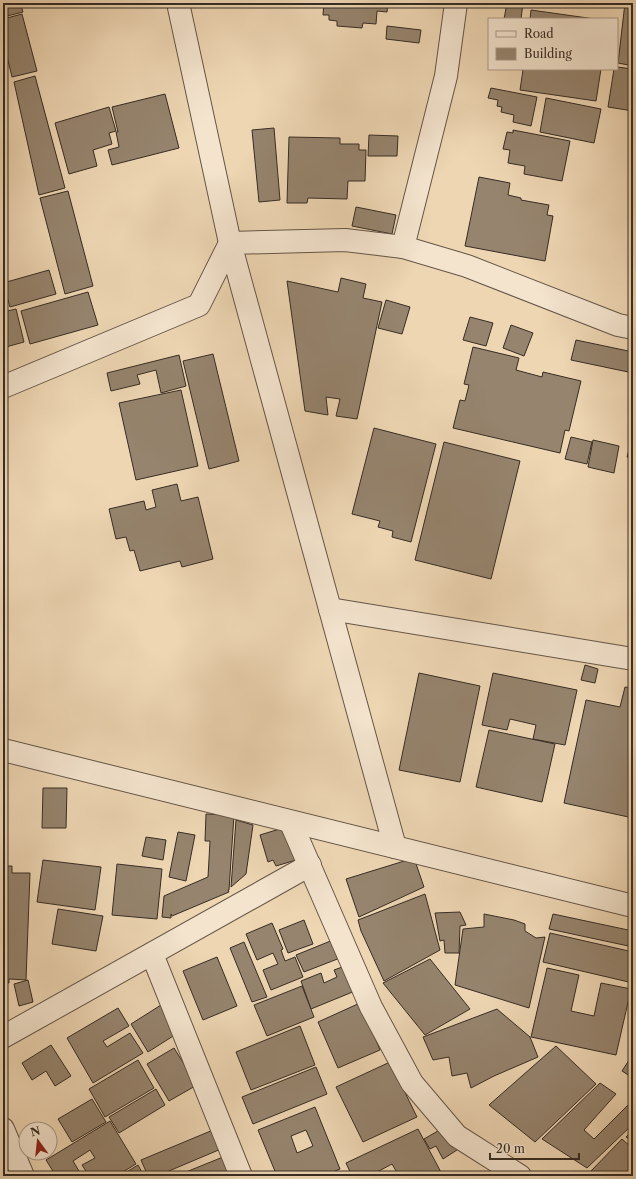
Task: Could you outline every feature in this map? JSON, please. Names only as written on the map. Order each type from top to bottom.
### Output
[{"type":"street","points":[[178,3],[230,243],[395,847]]},
{"type":"street","points":[[403,247],[446,76],[456,3]]},
{"type":"street","points":[[230,243],[345,240],[403,247],[467,266],[618,325],[633,328]]},
{"type":"street","points":[[3,387],[199,305],[230,243]]},
{"type":"street","points":[[330,609],[633,659]]},
{"type":"street","points":[[3,750],[291,823],[395,847],[546,886],[633,906]]},
{"type":"street","points":[[291,823],[371,1007],[412,1083],[457,1136],[520,1176]]},
{"type":"street","points":[[3,1037],[310,865]]},
{"type":"street","points":[[152,954],[241,1176]]},
{"type":"street","points":[[3,1129],[23,1176]]},
{"type":"building","points":[[3,3],[20,3],[23,12],[3,17]]},
{"type":"building","points":[[324,3],[388,3],[387,12],[377,11],[376,24],[363,23],[362,28],[337,26],[337,21],[329,20],[329,15],[323,15]]},
{"type":"building","points":[[507,3],[523,3],[521,18],[504,18]]},
{"type":"building","points":[[625,3],[633,3],[633,66],[618,63]]},
{"type":"building","points":[[531,10],[588,18],[530,18]]},
{"type":"building","points":[[22,14],[37,71],[12,77],[3,40],[3,19]]},
{"type":"building","points":[[387,26],[421,30],[419,43],[386,39]]},
{"type":"building","points":[[618,67],[633,69],[633,111],[608,107],[614,70],[618,70]]},
{"type":"building","points":[[523,70],[601,70],[596,101],[520,90]]},
{"type":"building","points":[[35,76],[65,188],[39,195],[14,82]]},
{"type":"building","points":[[491,88],[537,97],[531,126],[513,122],[514,115],[501,112],[502,107],[497,106],[498,100],[488,98]]},
{"type":"building","points":[[165,94],[179,148],[112,165],[108,150],[119,147],[116,132],[118,132],[112,107]]},
{"type":"building","points":[[546,98],[601,109],[594,143],[540,132]]},
{"type":"building","points":[[109,107],[116,131],[109,133],[112,144],[93,150],[97,166],[69,174],[55,123]]},
{"type":"building","points":[[274,128],[280,200],[259,202],[252,130]]},
{"type":"building","points":[[513,130],[570,141],[562,181],[524,174],[525,166],[508,163],[510,150],[503,149],[507,132],[513,133]]},
{"type":"building","points":[[369,135],[398,136],[397,156],[368,156]]},
{"type":"building","points":[[289,137],[340,138],[340,144],[359,144],[359,150],[366,150],[365,181],[348,181],[347,199],[308,198],[307,203],[287,203]]},
{"type":"building","points":[[479,177],[510,183],[508,195],[521,198],[521,200],[549,205],[547,215],[553,216],[545,261],[465,246]]},
{"type":"building","points":[[68,191],[93,286],[65,294],[40,198]]},
{"type":"building","points":[[356,207],[396,215],[392,234],[352,226]]},
{"type":"building","points":[[49,270],[56,294],[10,307],[3,283]]},
{"type":"building","points":[[341,278],[366,284],[363,298],[382,302],[357,419],[336,416],[340,399],[326,397],[328,415],[305,411],[287,281],[338,292]]},
{"type":"building","points":[[88,292],[98,325],[30,344],[21,311]]},
{"type":"building","points":[[386,300],[410,307],[402,334],[378,328]]},
{"type":"building","points":[[16,309],[24,342],[6,347],[3,336],[3,312]]},
{"type":"building","points":[[470,317],[493,323],[486,346],[463,340]]},
{"type":"building","points":[[511,325],[533,333],[524,356],[503,348]]},
{"type":"building","points":[[576,340],[633,352],[633,373],[571,360]]},
{"type":"building","points":[[473,347],[519,358],[516,370],[542,377],[543,372],[581,381],[569,431],[565,430],[560,453],[453,428],[460,400],[465,401],[469,385],[464,384]]},
{"type":"building","points":[[213,354],[239,461],[209,469],[183,361]]},
{"type":"building","points":[[179,355],[186,386],[161,393],[156,370],[137,375],[140,384],[111,391],[107,373]]},
{"type":"building","points":[[181,390],[198,466],[136,480],[119,403]]},
{"type":"building","points":[[374,428],[436,444],[411,542],[392,537],[393,531],[378,527],[380,521],[352,514]]},
{"type":"building","points":[[633,434],[633,459],[627,457]]},
{"type":"building","points":[[571,437],[592,442],[587,464],[565,459]]},
{"type":"building","points":[[593,440],[619,446],[614,473],[588,467]]},
{"type":"building","points":[[444,442],[520,461],[491,579],[415,560]]},
{"type":"building","points":[[177,484],[181,501],[198,497],[213,559],[182,567],[180,561],[140,571],[134,550],[130,551],[126,537],[116,539],[109,509],[144,501],[146,510],[156,507],[152,490]]},
{"type":"building","points":[[585,665],[598,669],[595,683],[581,680]]},
{"type":"building","points":[[419,673],[480,686],[460,782],[399,770]]},
{"type":"building","points":[[493,673],[577,690],[565,745],[533,739],[536,725],[510,719],[507,730],[482,725]]},
{"type":"building","points":[[625,687],[633,688],[633,818],[564,803],[586,700],[620,707]]},
{"type":"building","points":[[489,730],[555,744],[542,802],[476,787]]},
{"type":"building","points":[[43,788],[67,788],[66,828],[42,828]]},
{"type":"building","points":[[206,814],[234,815],[229,892],[172,916],[171,914],[171,918],[162,917],[164,896],[208,877],[210,841],[205,841]]},
{"type":"building","points":[[236,820],[253,825],[246,874],[231,887]]},
{"type":"building","points":[[286,827],[296,860],[276,866],[273,860],[268,862],[260,835]]},
{"type":"building","points":[[178,832],[195,835],[186,881],[169,877]]},
{"type":"building","points":[[146,837],[166,840],[163,860],[142,856]]},
{"type":"building","points":[[414,858],[424,887],[359,917],[346,879]]},
{"type":"building","points":[[43,860],[101,867],[95,910],[37,902]]},
{"type":"building","points":[[117,864],[162,869],[157,919],[112,915]]},
{"type":"building","points":[[3,866],[12,866],[12,873],[30,873],[26,980],[9,979],[9,983],[3,983]]},
{"type":"building","points":[[425,894],[440,950],[384,981],[361,931],[358,920]]},
{"type":"building","points":[[58,909],[103,916],[96,951],[52,944]]},
{"type":"building","points":[[460,912],[466,925],[460,926],[459,953],[445,953],[444,940],[440,941],[435,913]]},
{"type":"building","points":[[484,914],[514,920],[525,924],[525,931],[536,938],[545,937],[529,1008],[455,985],[463,929],[484,927]]},
{"type":"building","points":[[553,914],[633,931],[633,947],[549,929]]},
{"type":"building","points":[[304,920],[313,944],[288,953],[279,930]]},
{"type":"building","points":[[272,923],[283,949],[281,950],[285,961],[295,957],[303,977],[271,990],[263,970],[278,964],[273,953],[257,960],[246,934]]},
{"type":"building","points":[[550,933],[633,952],[633,983],[543,962]]},
{"type":"building","points":[[333,940],[340,958],[304,972],[296,955]]},
{"type":"building","points":[[244,942],[267,997],[252,1002],[230,948]]},
{"type":"building","points":[[217,957],[237,1006],[203,1020],[183,971]]},
{"type":"building","points":[[430,959],[470,1009],[425,1035],[383,983]]},
{"type":"building","points":[[345,966],[355,991],[311,1009],[301,981],[321,973],[324,983],[337,977],[334,970]]},
{"type":"building","points":[[547,968],[579,975],[571,1011],[594,1016],[601,983],[631,989],[616,1055],[531,1037]]},
{"type":"building","points":[[28,980],[33,1002],[19,1006],[14,984]]},
{"type":"building","points":[[302,986],[314,1017],[267,1036],[254,1005]]},
{"type":"building","points":[[360,1003],[380,1050],[338,1068],[318,1022]]},
{"type":"building","points":[[161,1005],[178,1033],[148,1052],[131,1024]]},
{"type":"building","points":[[118,1008],[129,1026],[103,1041],[107,1047],[130,1033],[143,1053],[93,1083],[67,1038]]},
{"type":"building","points":[[497,1009],[530,1037],[538,1057],[494,1076],[471,1088],[467,1073],[452,1076],[449,1057],[433,1060],[423,1037]]},
{"type":"building","points":[[300,1026],[315,1065],[251,1090],[236,1052]]},
{"type":"building","points":[[51,1045],[71,1076],[55,1086],[46,1071],[32,1080],[22,1063]]},
{"type":"building","points":[[556,1046],[596,1084],[535,1142],[489,1105]]},
{"type":"building","points":[[174,1048],[197,1085],[169,1101],[147,1064]]},
{"type":"building","points":[[633,1054],[633,1078],[622,1071]]},
{"type":"building","points":[[138,1060],[154,1088],[105,1117],[89,1089]]},
{"type":"building","points":[[390,1062],[417,1117],[363,1142],[336,1087]]},
{"type":"building","points":[[316,1067],[327,1094],[253,1124],[242,1097]]},
{"type":"building","points":[[600,1083],[616,1094],[584,1130],[594,1139],[630,1103],[633,1105],[633,1124],[587,1168],[542,1139]]},
{"type":"building","points":[[156,1089],[165,1105],[119,1133],[109,1117]]},
{"type":"building","points":[[92,1099],[106,1122],[72,1142],[58,1119]]},
{"type":"building","points":[[315,1107],[340,1169],[323,1176],[277,1176],[258,1130]],"holes":[[[306,1130],[313,1146],[297,1153],[291,1136]]]},
{"type":"building","points":[[110,1121],[136,1164],[116,1176],[89,1176],[82,1165],[95,1158],[90,1150],[73,1161],[82,1176],[56,1176],[47,1161],[58,1161],[58,1153]]},
{"type":"building","points":[[443,1128],[457,1150],[443,1159],[436,1146],[430,1149],[424,1139]]},
{"type":"building","points":[[418,1129],[443,1176],[399,1176],[392,1164],[377,1172],[379,1176],[352,1176],[346,1163]]},
{"type":"building","points":[[213,1130],[221,1149],[157,1176],[148,1176],[141,1160]]},
{"type":"building","points":[[633,1130],[633,1142],[626,1137]]},
{"type":"building","points":[[622,1139],[633,1149],[633,1176],[591,1176],[588,1174]]},
{"type":"building","points":[[228,1155],[237,1176],[176,1176]]},
{"type":"building","points":[[138,1165],[144,1176],[120,1176]]}]
